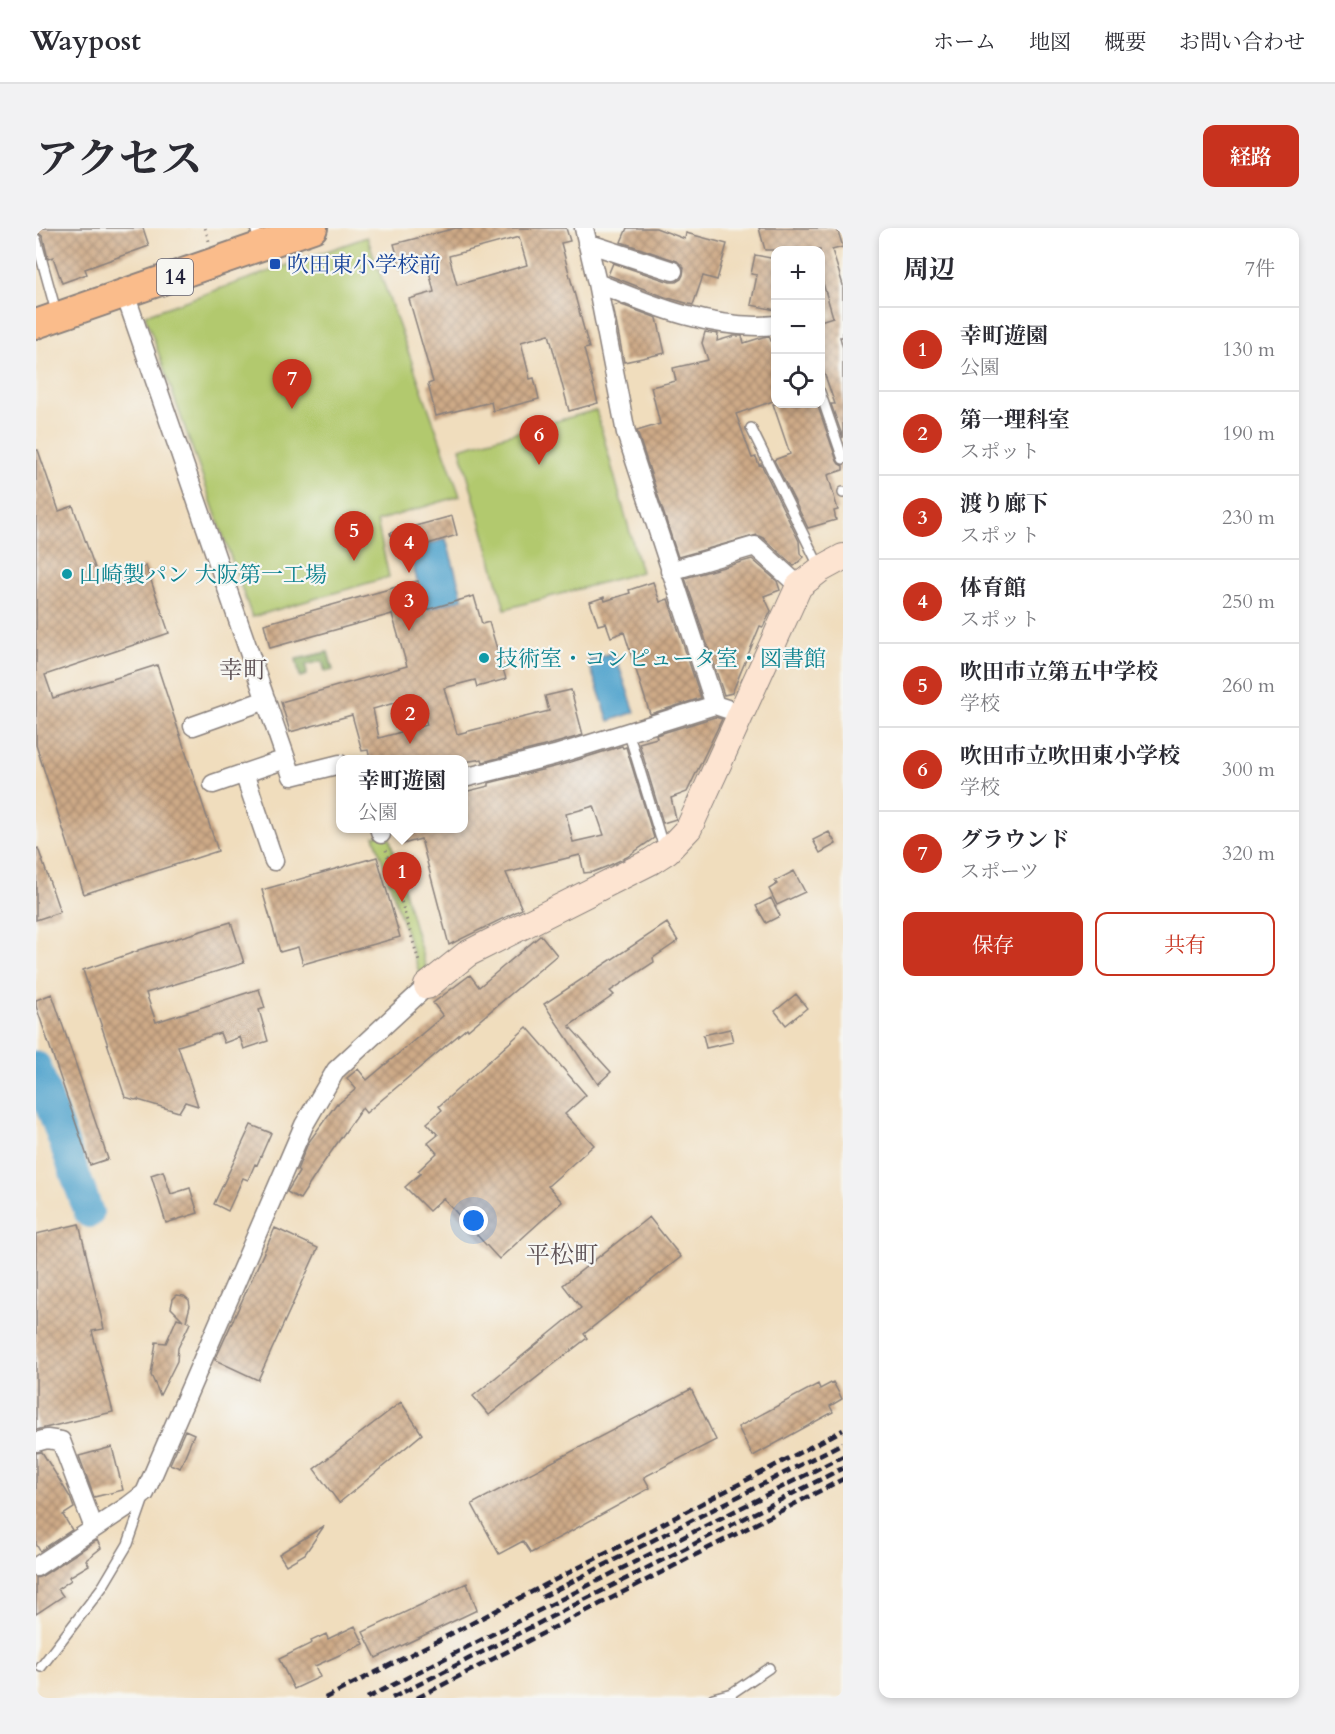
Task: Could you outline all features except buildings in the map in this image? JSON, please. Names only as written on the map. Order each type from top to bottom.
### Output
[{"type":"main road","name":"14","points":[[47,321],[125,294],[258,237],[313,228]]},
{"type":"street","points":[[585,236],[673,271]]},
{"type":"street","points":[[585,236],[597,283],[626,433],[715,705]]},
{"type":"street","points":[[597,283],[654,306],[691,317],[729,324],[771,325]]},
{"type":"street","points":[[125,294],[292,776],[336,765]]},
{"type":"street","points":[[670,571],[755,546],[799,586]]},
{"type":"street","points":[[36,1567],[145,1493],[304,1125],[336,1070],[427,986],[467,954],[650,862],[667,851],[689,828],[799,586],[821,569],[843,557]]},
{"type":"street","points":[[193,726],[266,700]]},
{"type":"street","points":[[468,777],[555,755],[715,705],[742,714]]},
{"type":"street","points":[[213,783],[286,759]]},
{"type":"street","points":[[244,773],[274,861]]},
{"type":"street","points":[[36,1443],[47,1439],[61,1441],[94,1528]]},
{"type":"lane","points":[[36,239],[47,321]]},
{"type":"lane","points":[[825,407],[843,459]]},
{"type":"lane","points":[[751,428],[821,569]]},
{"type":"lane","points":[[628,731],[660,836],[667,851]]},
{"type":"lane","points":[[40,1668],[103,1586],[128,1544],[145,1493]]},
{"type":"lane","points":[[713,1698],[731,1695],[769,1668]]},
{"type":"path","points":[[205,228],[210,244]]},
{"type":"path","points":[[381,833],[427,986]]},
{"type":"green space","points":[[367,237],[460,496],[377,521],[389,577],[252,617],[145,315]]},
{"type":"green space","points":[[596,410],[641,572],[505,609],[460,448]]},
{"type":"green space","points":[[328,652],[333,670],[325,672],[322,661],[306,665],[307,675],[300,677],[296,659]]},
{"type":"green space","points":[[388,833],[426,968],[420,975],[374,836]]},
{"type":"water","points":[[446,539],[463,599],[426,610],[408,550]]},
{"type":"water","points":[[614,652],[635,712],[609,721],[588,661]]},
{"type":"waterway","points":[[36,1066],[89,1213]]},
{"type":"railway","points":[[325,1698],[843,1430]]},
{"type":"railway","points":[[542,1597],[843,1443]]},
{"type":"railway","points":[[367,1698],[843,1456]]},
{"type":"railway","points":[[392,1698],[843,1468]]},
{"type":"railway","points":[[417,1698],[843,1479]]},
{"type":"place","name":"吹田東小学校前","points":[[275,264]]},
{"type":"place","name":"グラウンド","points":[[292,409]]},
{"type":"place","name":"吹田市立吹田東小学校","points":[[539,465]]},
{"type":"place","name":"吹田市立第五中学校","points":[[354,561]]},
{"type":"place","name":"体育館","points":[[409,573]]},
{"type":"place","name":"山崎製パン 大阪第一工場","points":[[67,574]]},
{"type":"place","name":"渡り廊下","points":[[409,631]]},
{"type":"place","name":"技術室・コンピュータ室・図書館","points":[[484,658]]},
{"type":"place","name":"第一理科室","points":[[410,744]]},
{"type":"place","name":"幸町遊園","points":[[402,902]]},
{"type":"district","name":"幸町","points":[[243,670]]},
{"type":"district","name":"平松町","points":[[562,1255]]}]
